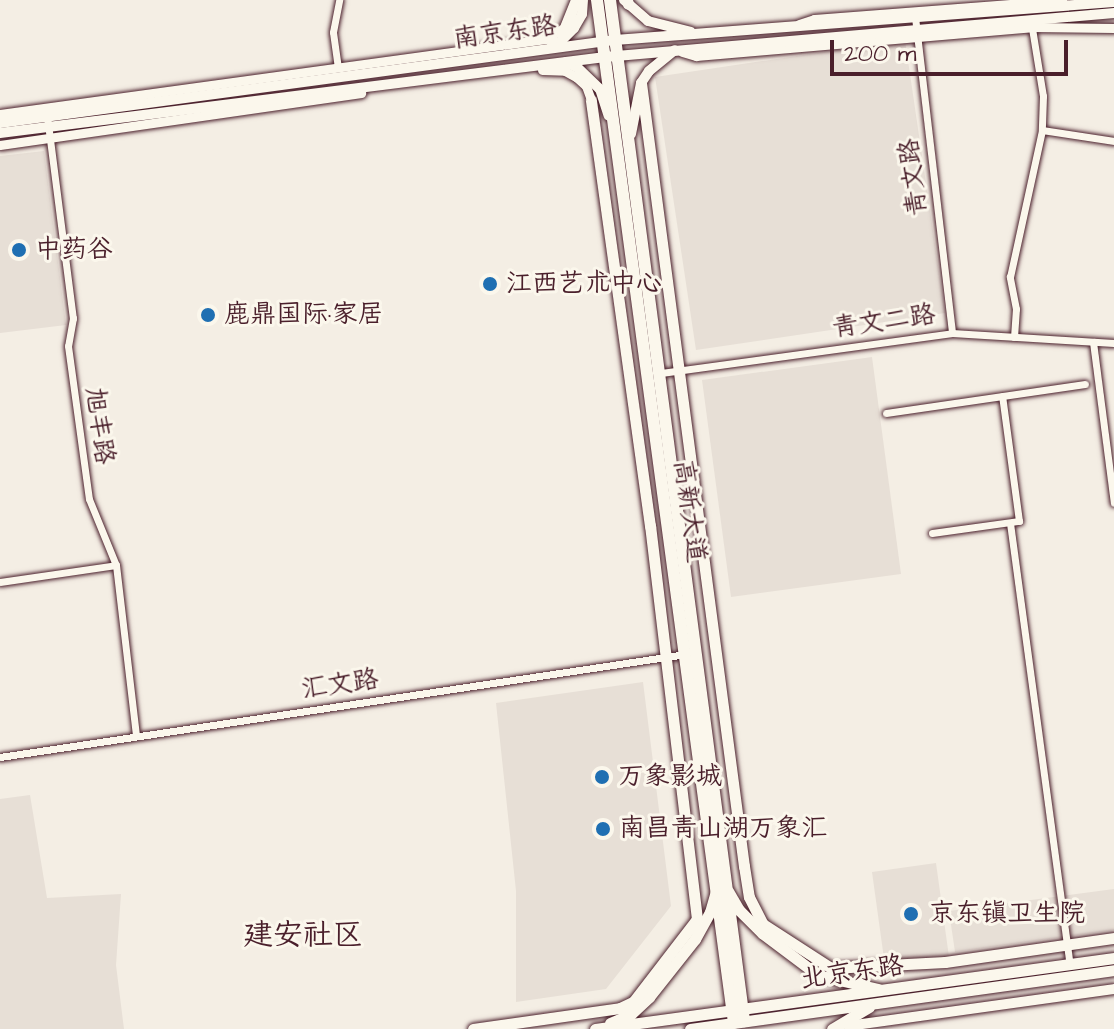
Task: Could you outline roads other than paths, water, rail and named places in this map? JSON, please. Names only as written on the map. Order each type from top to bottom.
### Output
[{"type":"highway","name":"高新大道","points":[[597,0],[612,56],[687,654],[722,890]]},
{"type":"highway","name":"高新大道","points":[[609,41],[610,0]]},
{"type":"highway","name":"高新大道","points":[[623,141],[661,373],[739,1021]]},
{"type":"main road","points":[[565,27],[576,0]]},
{"type":"main road","points":[[529,52],[560,42],[582,14],[583,0]]},
{"type":"main road","points":[[626,1],[648,21],[697,34]]},
{"type":"main road","name":"南京东路","points":[[0,133],[564,61],[917,33],[1031,18],[1114,2]]},
{"type":"main road","name":"南京东路","points":[[0,123],[48,127],[501,55],[609,41],[915,17],[1031,18],[1114,13]]},
{"type":"main road","points":[[623,141],[641,83],[649,71],[675,50]]},
{"type":"main road","points":[[564,61],[578,68],[600,89],[623,141]]},
{"type":"main road","points":[[641,83],[749,897],[763,924],[831,968],[945,962],[1114,938]]},
{"type":"main road","points":[[473,1029],[620,1008],[633,1002],[697,919],[591,100]]},
{"type":"main road","points":[[596,1029],[631,1014],[649,997],[695,939],[722,890],[762,933],[818,975],[886,996]]},
{"type":"main road","name":"北京东路","points":[[690,1029],[886,996],[1070,970],[1114,958]]},
{"type":"main road","name":"北京东路","points":[[1070,970],[1114,970]]},
{"type":"main road","points":[[849,1029],[855,1025],[1114,989]]},
{"type":"main road","points":[[832,1029],[886,996]]},
{"type":"main road","name":"北京东路","points":[[596,1029],[739,1021]]},
{"type":"street","points":[[338,68],[333,32],[339,0]]},
{"type":"street","points":[[794,26],[814,19],[1062,0]]},
{"type":"street","name":"青文路","points":[[915,17],[952,333]]},
{"type":"street","points":[[1014,337],[1016,309],[1010,277],[1042,130],[1043,96],[1031,18],[1114,28]]},
{"type":"street","points":[[0,114],[546,39],[565,27]]},
{"type":"street","points":[[459,52],[501,55]]},
{"type":"street","points":[[0,145],[48,127],[552,68],[576,77],[586,86],[591,100]]},
{"type":"street","name":"旭丰路","points":[[48,127],[73,318],[68,346],[89,499],[116,565],[136,736]]},
{"type":"street","points":[[1042,130],[1114,141]]},
{"type":"street","name":"青文二路","points":[[661,373],[952,333],[1114,343]]},
{"type":"street","points":[[1093,342],[1114,503]]},
{"type":"street","points":[[886,413],[1085,384]]},
{"type":"street","points":[[932,533],[1019,521],[1002,396]]},
{"type":"street","points":[[1010,523],[1070,970]]},
{"type":"street","points":[[0,582],[116,565]]},
{"type":"street","name":"汇文路","points":[[0,757],[687,654]]},
{"type":"place","name":"中药谷","points":[[19,250]]},
{"type":"place","name":"江西艺术中心","points":[[490,284]]},
{"type":"place","name":"鹿鼎国际·家居","points":[[208,315]]},
{"type":"place","name":"万象影城","points":[[602,777]]},
{"type":"place","name":"南昌青山湖万象汇","points":[[603,829]]},
{"type":"place","name":"京东镇卫生院","points":[[911,914]]},
{"type":"district","name":"建安社区","points":[[303,935]]}]
